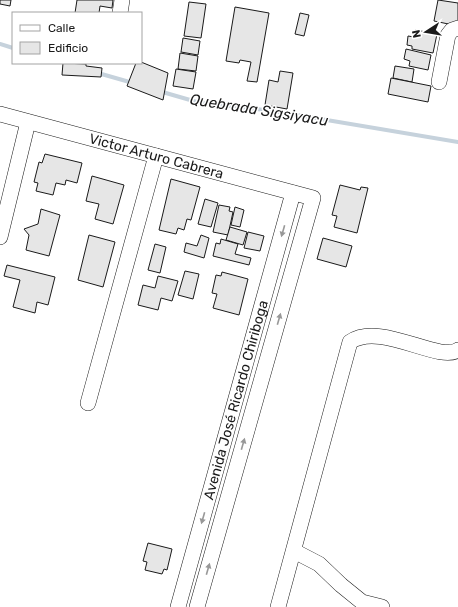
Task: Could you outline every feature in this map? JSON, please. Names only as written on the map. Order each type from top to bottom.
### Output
[{"type":"street","points":[[120,12],[122,0]]},
{"type":"street","points":[[439,82],[448,35],[452,30],[458,28]]},
{"type":"street","name":"Victor Arturo Cabrera","points":[[0,114],[313,198]]},
{"type":"street","points":[[0,237],[28,122]]},
{"type":"street","points":[[88,404],[156,156]]},
{"type":"street","name":"Avenida José Ricardo Chiriboga","points":[[178,607],[293,193]]},
{"type":"street","name":"Avenida José Ricardo Chiriboga","points":[[197,607],[313,198]]},
{"type":"street","points":[[278,607],[350,342],[357,337],[369,335],[410,343],[443,353],[452,353],[458,350]]},
{"type":"street","points":[[211,491],[229,495]]},
{"type":"street","points":[[294,551],[319,564],[362,602],[382,607]]},
{"type":"building","points":[[0,0],[11,0],[10,6],[0,4]]},
{"type":"building","points":[[77,0],[113,0],[112,8],[100,6],[99,12],[75,12]]},
{"type":"building","points":[[438,0],[458,3],[458,26],[434,21]]},
{"type":"building","points":[[189,2],[206,4],[201,38],[184,36]]},
{"type":"building","points":[[235,7],[269,13],[257,82],[247,81],[251,62],[240,60],[239,63],[226,61]]},
{"type":"building","points":[[300,13],[309,15],[304,36],[295,34]]},
{"type":"building","points":[[415,30],[437,34],[433,53],[412,49],[412,46],[407,45],[408,36],[414,37]]},
{"type":"building","points":[[183,38],[200,41],[198,55],[181,52]]},
{"type":"building","points":[[406,49],[431,55],[428,70],[409,66],[410,61],[404,59]]},
{"type":"building","points":[[180,53],[198,56],[196,71],[178,69]]},
{"type":"building","points":[[142,62],[168,73],[163,100],[127,86],[136,64],[142,64]]},
{"type":"building","points":[[63,64],[86,64],[86,66],[102,68],[101,77],[62,75]]},
{"type":"building","points":[[395,66],[414,69],[412,82],[393,78]]},
{"type":"building","points":[[176,69],[196,72],[193,89],[173,86]]},
{"type":"building","points":[[280,71],[293,73],[287,109],[265,105],[269,80],[278,82]]},
{"type":"building","points":[[391,78],[431,86],[428,102],[388,94]]},
{"type":"building","points":[[45,154],[82,163],[77,183],[66,180],[65,185],[56,183],[53,195],[36,191],[38,183],[34,182],[39,162],[42,163]]},
{"type":"building","points":[[92,176],[124,185],[113,224],[95,219],[99,204],[86,201]]},
{"type":"building","points":[[171,179],[200,187],[191,220],[187,219],[184,230],[178,228],[176,234],[159,230]]},
{"type":"building","points":[[340,185],[360,190],[361,187],[368,188],[357,233],[334,227],[337,216],[332,215]]},
{"type":"building","points":[[205,199],[218,203],[211,227],[198,224]]},
{"type":"building","points":[[219,205],[230,207],[229,211],[233,212],[228,235],[213,232]]},
{"type":"building","points":[[235,207],[244,210],[240,227],[231,225]]},
{"type":"building","points":[[41,209],[60,215],[49,256],[26,250],[29,235],[24,229],[38,224]]},
{"type":"building","points":[[230,227],[247,232],[243,245],[226,240]]},
{"type":"building","points":[[248,232],[264,236],[260,251],[244,248]]},
{"type":"building","points":[[89,235],[115,242],[103,287],[78,280]]},
{"type":"building","points":[[201,235],[209,238],[204,258],[184,252],[186,243],[197,246]]},
{"type":"building","points":[[323,238],[352,246],[346,267],[317,259]]},
{"type":"building","points":[[221,239],[238,244],[235,254],[251,258],[249,265],[213,256],[216,243],[220,244]]},
{"type":"building","points":[[155,244],[166,247],[160,273],[148,270]]},
{"type":"building","points":[[7,265],[55,277],[48,305],[37,302],[35,313],[13,307],[20,280],[4,276]]},
{"type":"building","points":[[185,271],[199,274],[193,299],[178,295]]},
{"type":"building","points":[[222,272],[248,279],[239,315],[213,308],[217,294],[212,293],[216,275],[221,276]]},
{"type":"building","points":[[158,276],[178,281],[172,301],[161,298],[158,310],[138,305],[143,285],[155,288]]},
{"type":"building","points":[[148,543],[172,549],[167,570],[164,569],[162,574],[145,570],[147,562],[143,561]]},
{"type":"waterway","name":"Quebrada Sigsiyacu","points":[[0,44],[12,48]]},
{"type":"waterway","name":"Quebrada Sigsiyacu","points":[[98,73],[133,83]]},
{"type":"waterway","name":"Quebrada Sigsiyacu","points":[[159,91],[197,102],[273,111],[458,142]]}]
